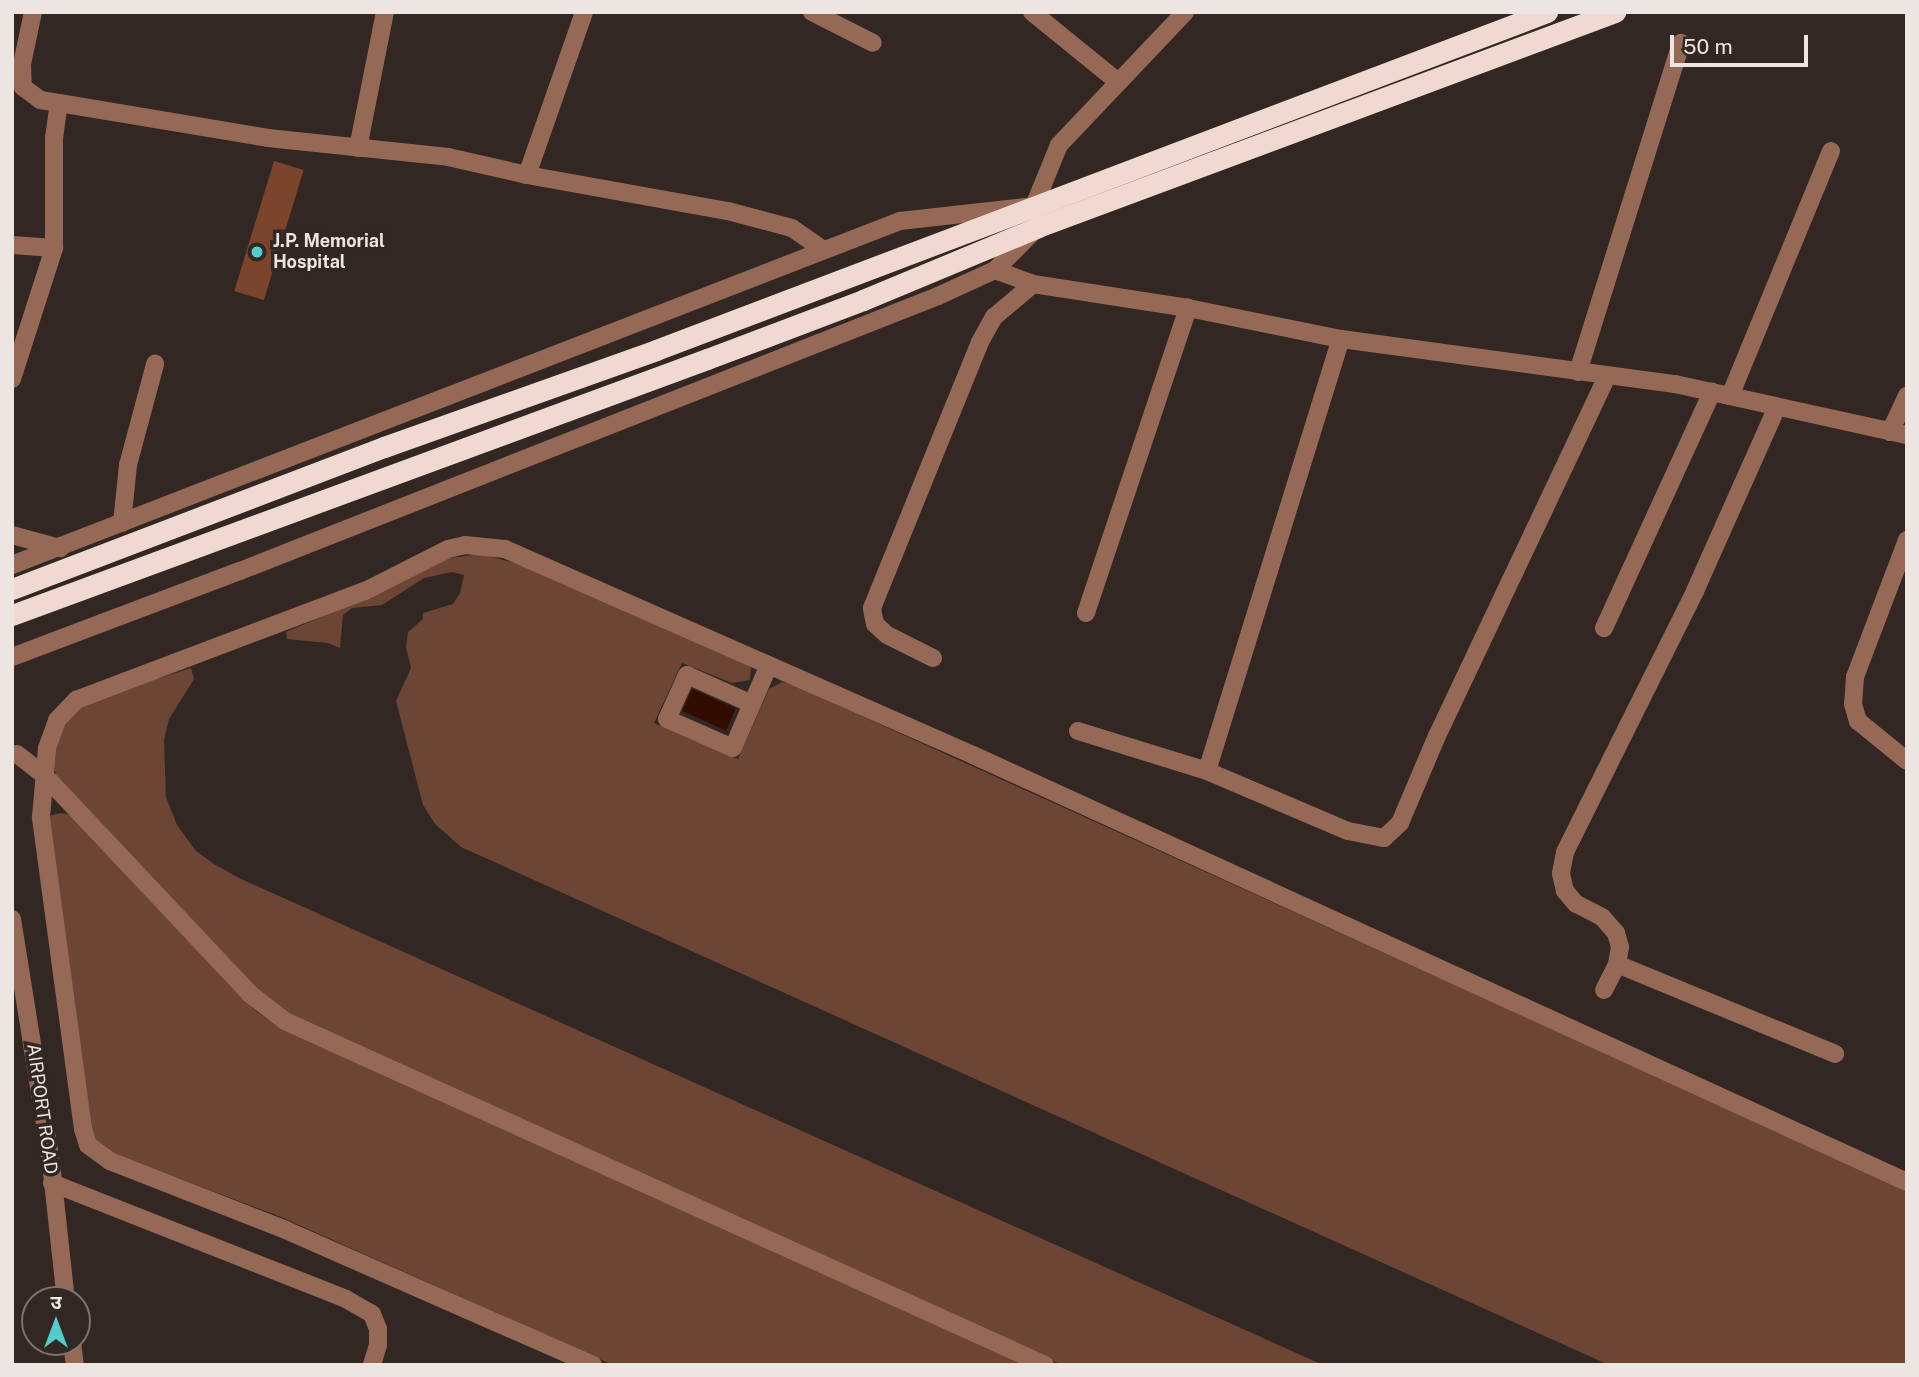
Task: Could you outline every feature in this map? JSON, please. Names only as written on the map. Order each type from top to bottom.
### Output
[{"type":"highway","points":[[12,615],[746,344],[1036,216],[1547,12]]},
{"type":"highway","points":[[12,589],[371,452],[1615,12]]},
{"type":"street","points":[[33,12],[20,41],[23,87],[40,100],[268,138],[447,157],[527,175],[727,211],[792,228],[823,250]]},
{"type":"street","points":[[358,148],[385,12]]},
{"type":"street","points":[[527,175],[584,12]]},
{"type":"street","points":[[812,12],[873,43]]},
{"type":"street","points":[[1032,12],[1118,82]]},
{"type":"street","points":[[1164,33],[1173,12]]},
{"type":"street","points":[[12,657],[681,399],[995,271],[1036,216],[1059,145],[1185,12]]},
{"type":"street","points":[[1578,372],[1681,43]]},
{"type":"street","points":[[12,379],[54,248],[54,138],[59,103]]},
{"type":"street","points":[[1604,628],[1721,394],[1831,151]]},
{"type":"street","points":[[12,565],[900,221],[1036,216]]},
{"type":"street","points":[[12,245],[54,248]]},
{"type":"street","points":[[995,271],[1033,284],[1188,308],[1341,338],[1608,375],[1721,394],[1898,433],[1907,396]]},
{"type":"street","points":[[933,658],[887,635],[875,624],[872,608],[980,342],[994,317],[1033,284]]},
{"type":"street","points":[[1086,612],[1188,308]]},
{"type":"street","points":[[1207,771],[1341,338]]},
{"type":"street","points":[[122,523],[128,465],[155,363]]},
{"type":"street","points":[[1078,731],[1207,771],[1368,837],[1384,838],[1400,823],[1437,736],[1608,375]]},
{"type":"street","points":[[1604,990],[1617,964],[1620,947],[1616,933],[1602,917],[1576,904],[1565,891],[1561,873],[1565,852],[1695,591],[1777,407]]},
{"type":"street","points":[[12,535],[60,548]]},
{"type":"street","points":[[1907,540],[1855,677],[1853,704],[1858,721],[1907,761]]},
{"type":"street","points":[[593,1365],[286,1230],[134,1171],[96,1154],[88,1144],[83,1129],[43,838],[43,774],[52,732],[57,720],[76,700],[365,591],[448,549],[465,545],[485,545],[527,558],[769,665],[1907,1182]]},
{"type":"street","points":[[752,704],[687,675],[667,719],[733,748],[769,665]]},
{"type":"street","points":[[17,754],[43,774],[250,994],[285,1021],[1045,1365]]},
{"type":"street","name":"AIRPORT ROAD","points":[[12,919],[52,1183],[64,1286]]},
{"type":"street","points":[[1617,964],[1835,1054]]},
{"type":"street","points":[[52,1183],[346,1299],[372,1314],[379,1329],[372,1365]]},
{"type":"shaded area","points":[[481,554],[515,563],[748,664],[751,668],[750,680],[732,683],[682,663],[654,723],[738,759],[769,689],[782,682],[791,684],[1907,1190],[1907,1365],[1609,1365],[461,847],[435,824],[423,805],[396,701],[411,668],[406,647],[408,632],[423,619],[423,613],[453,604],[460,593],[464,575],[452,572],[424,578],[382,605],[352,608],[343,615],[340,648],[328,643],[287,639],[286,632],[375,594],[443,559]]},
{"type":"shaded area","points":[[191,668],[194,679],[169,719],[164,740],[166,797],[177,825],[196,851],[214,864],[241,879],[1323,1365],[1062,1365],[295,1019],[259,994],[58,779],[53,767],[55,741],[75,709],[95,699]]},
{"type":"shaded area","points":[[692,689],[736,709],[726,730],[682,711]]},
{"type":"shaded area","points":[[61,813],[72,815],[256,1011],[275,1024],[1026,1365],[613,1365],[281,1217],[112,1153],[95,1141],[91,1132],[48,816]]},
{"type":"building","points":[[274,161],[304,170],[264,300],[234,291]]},
{"type":"place","name":"J.P. Memorial Hospital","points":[[257,252]]}]
